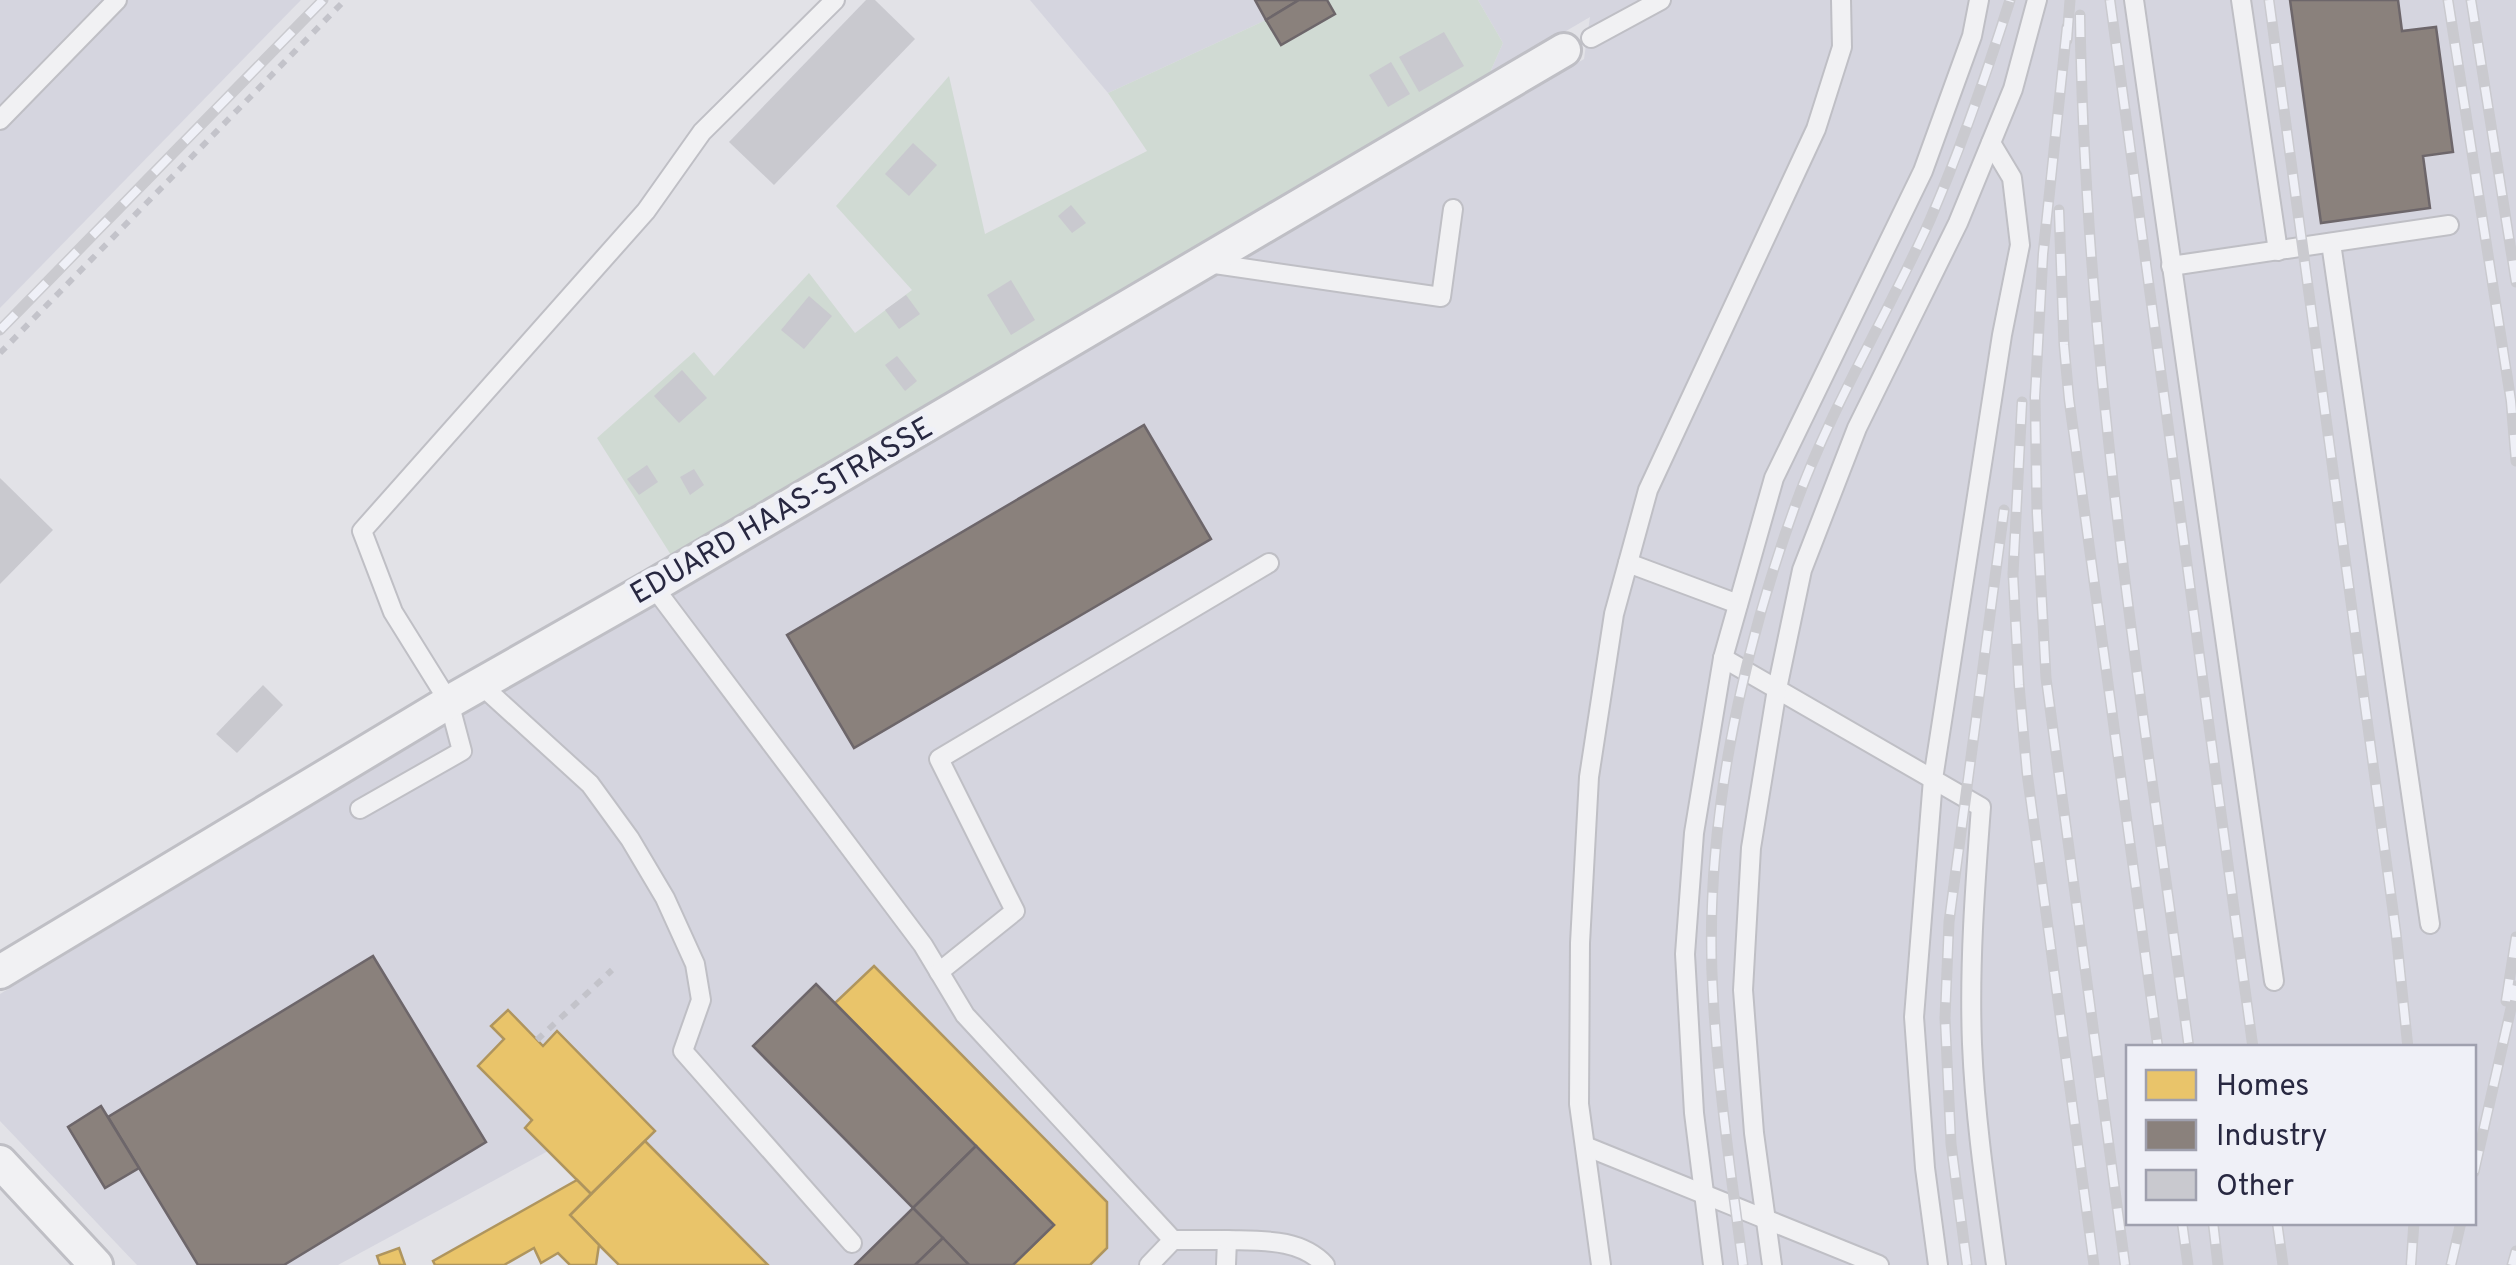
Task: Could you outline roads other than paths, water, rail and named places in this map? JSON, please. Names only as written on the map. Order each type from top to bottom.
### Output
[{"type":"street","name":"EDUARD HAAS-STRASSE","points":[[0,972],[448,702],[654,586],[1578,44]]},
{"type":"street","points":[[0,1162],[96,1265]]},
{"type":"lane","points":[[0,120],[116,0]]},
{"type":"lane","points":[[360,809],[462,750],[448,702],[394,612],[362,531],[646,211],[702,132],[835,0]]},
{"type":"lane","points":[[1578,44],[1661,0]]},
{"type":"lane","points":[[1600,1265],[1579,1104],[1580,961],[1589,778],[1614,614],[1648,490],[1816,129],[1842,47],[1841,0]]},
{"type":"lane","points":[[1713,1265],[1694,1113],[1685,954],[1694,833],[1723,658],[1774,478],[1923,171],[1972,36],[1979,0]]},
{"type":"lane","points":[[1772,1265],[1754,1133],[1743,990],[1750,848],[1777,689],[1802,570],[1850,446],[1958,223],[2014,89],[2036,0]]},
{"type":"lane","points":[[2134,0],[2274,981]]},
{"type":"lane","points":[[2241,0],[2278,250]]},
{"type":"lane","points":[[1938,1265],[1925,1168],[1914,1017],[1933,780],[2002,335],[2020,245],[2012,178],[1991,143]]},
{"type":"lane","points":[[1202,262],[1441,296],[1454,209]]},
{"type":"lane","points":[[2171,266],[2449,226]]},
{"type":"lane","points":[[2331,242],[2430,924]]},
{"type":"lane","points":[[938,972],[1014,911],[939,759],[1268,563]]},
{"type":"lane","points":[[1628,563],[1738,604]]},
{"type":"lane","points":[[654,586],[923,945],[965,1014],[1173,1240]]},
{"type":"lane","points":[[1723,658],[1981,808],[1973,914],[1972,1044],[1996,1265]]},
{"type":"lane","points":[[480,684],[590,784],[630,838],[665,898],[695,964],[701,1000],[683,1052],[852,1243]]},
{"type":"lane","points":[[1585,1146],[1879,1265]]},
{"type":"lane","points":[[1149,1265],[1173,1240],[1266,1241],[1300,1247],[1324,1265]]},
{"type":"lane","points":[[1226,1240],[1226,1265]]},
{"type":"railway","points":[[0,330],[323,0]]},
{"type":"railway","points":[[1743,1265],[1718,1062],[1711,933],[1720,809],[1742,685],[1775,564],[1809,469],[1930,220],[1973,111],[2010,0]]},
{"type":"railway","points":[[2067,40],[2070,0]]},
{"type":"railway","points":[[2110,0],[2253,1045]]},
{"type":"railway","points":[[2269,0],[2396,933],[2408,1045]]},
{"type":"railway","points":[[2448,0],[2511,401],[2516,461]]},
{"type":"railway","points":[[2471,0],[2516,282]]},
{"type":"railway","points":[[2080,15],[2084,145],[2105,404],[2189,1045]]},
{"type":"railway","points":[[2067,27],[2043,254],[2035,397],[2037,513],[2046,678],[2125,1265]]},
{"type":"railway","points":[[2059,210],[2069,399],[2158,1045]]},
{"type":"railway","points":[[2022,402],[2013,574],[2019,685],[2027,773],[2094,1265]]},
{"type":"railway","points":[[1967,1265],[1951,1144],[1945,1018],[1949,922],[2004,510]]},
{"type":"railway","points":[[2506,1001],[2516,937]]},
{"type":"railway","points":[[2476,1163],[2516,986]]},
{"type":"railway","points":[[2182,1225],[2188,1265]]},
{"type":"railway","points":[[2213,1225],[2218,1265]]},
{"type":"railway","points":[[2277,1225],[2283,1265]]},
{"type":"railway","points":[[2411,1265],[2414,1225]]},
{"type":"railway","points":[[2451,1265],[2460,1225]]},
{"type":"railway","points":[[2512,1265],[2516,1251]]}]
